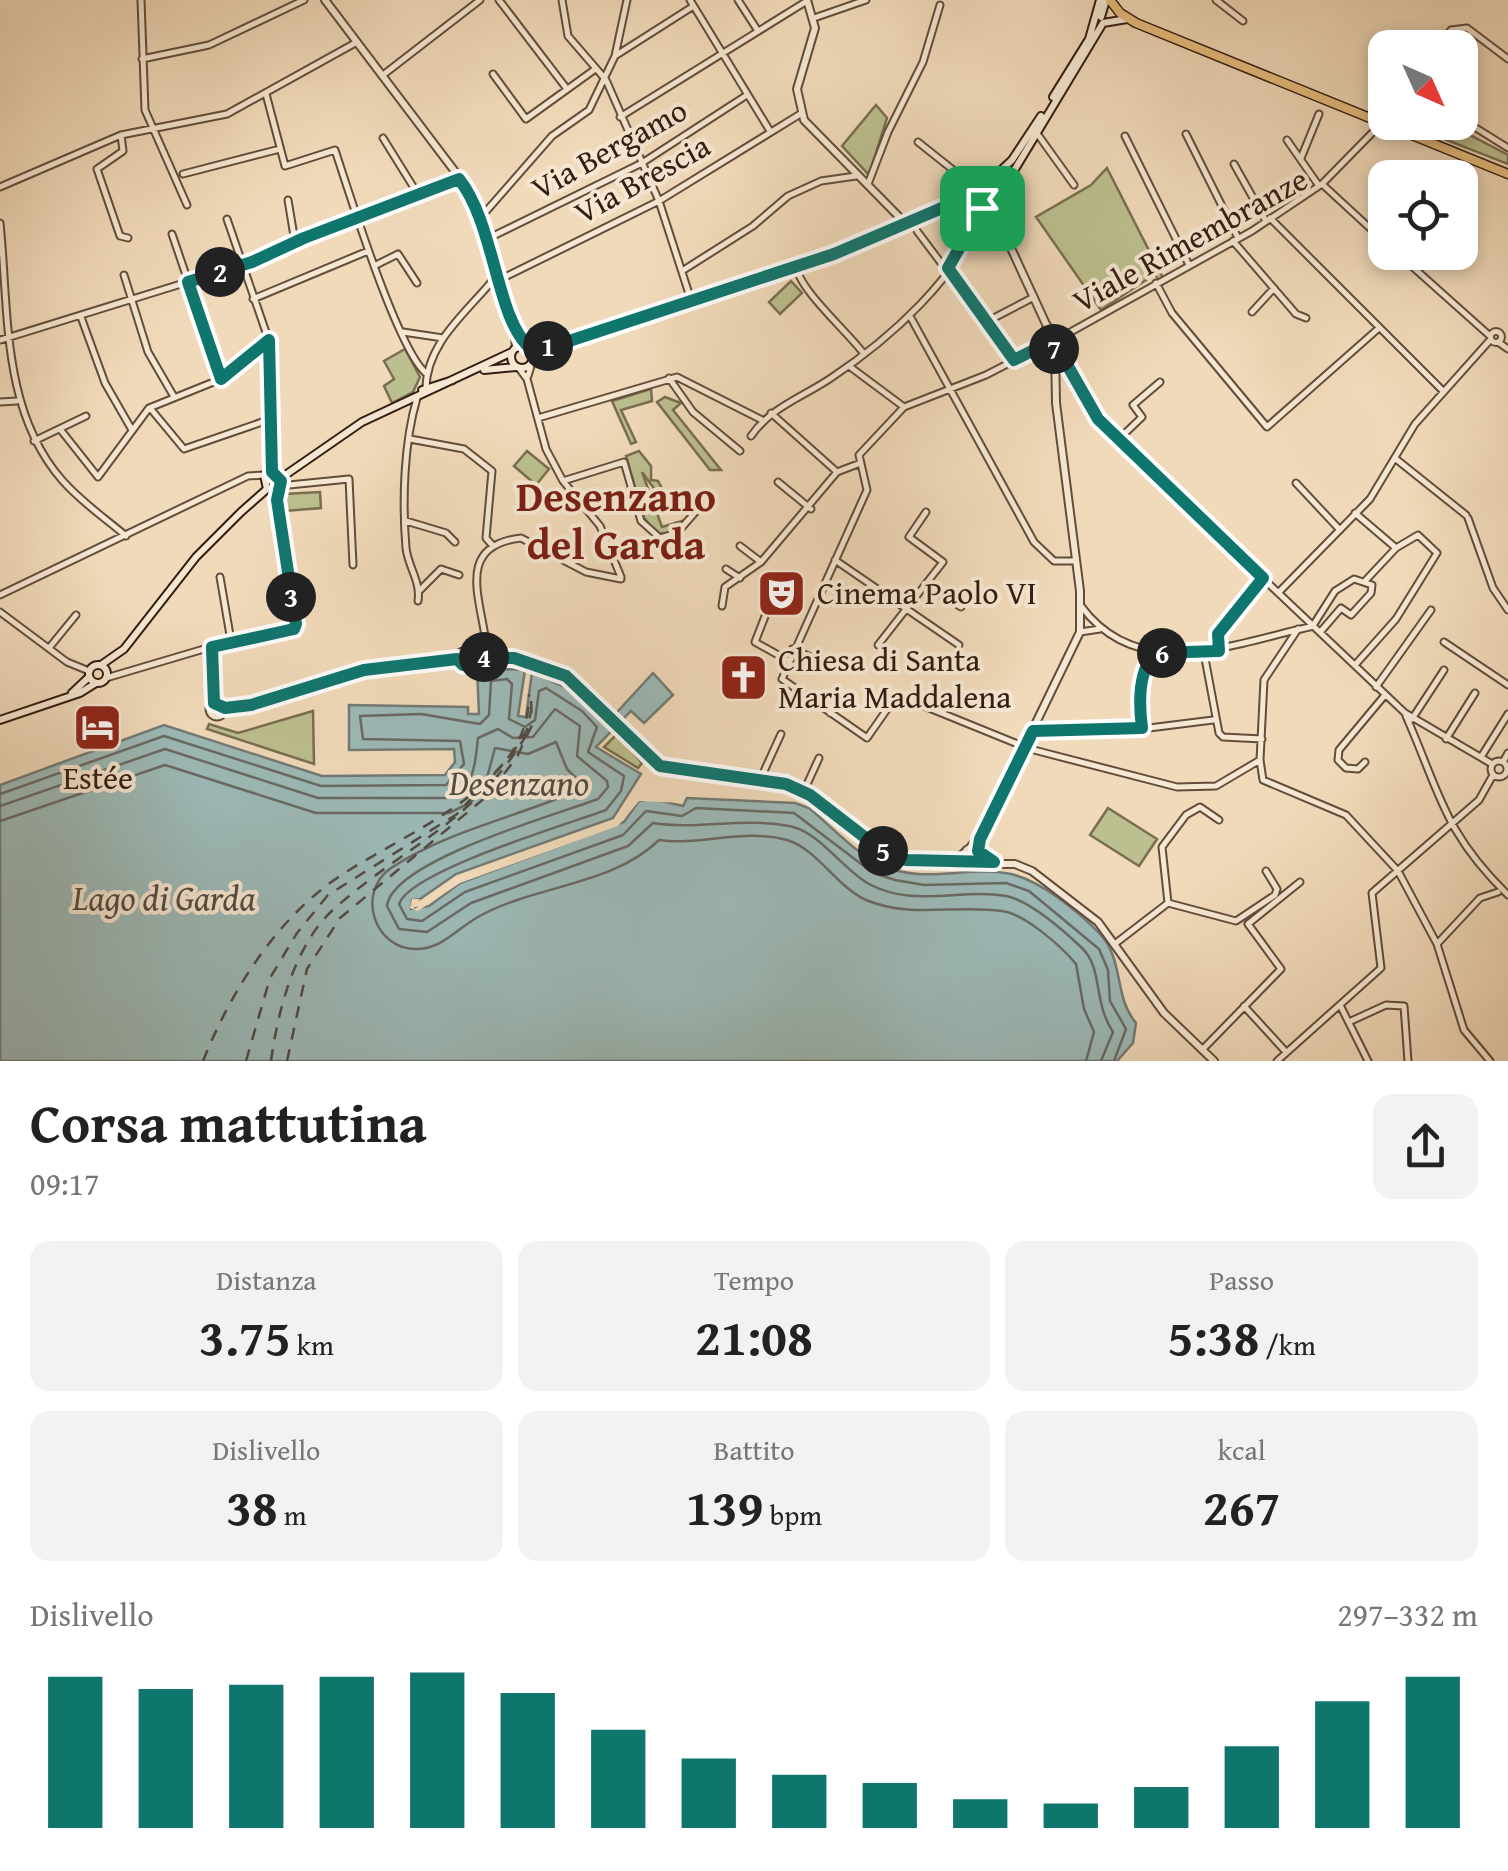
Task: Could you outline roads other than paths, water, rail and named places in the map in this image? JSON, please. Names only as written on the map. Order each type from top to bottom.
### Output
[{"type":"main road","points":[[325,0],[459,179],[482,216],[514,326],[512,361],[518,367]]},
{"type":"main road","points":[[807,0],[814,18],[812,43],[796,88],[802,112],[856,176],[906,225]]},
{"type":"main road","points":[[1108,0],[1127,18],[1508,174]]},
{"type":"main road","points":[[1108,0],[1146,26]]},
{"type":"main road","points":[[1096,37],[1108,0]]},
{"type":"main road","points":[[473,372],[518,367],[554,346],[796,265],[906,225],[956,202],[1012,160],[1088,40],[1108,0]]},
{"type":"main road","points":[[956,202],[980,207],[994,203],[1105,21],[1127,18]]},
{"type":"main road","points":[[972,864],[973,851],[1080,632],[1081,606],[1051,343],[1036,296],[994,203],[994,189],[978,189]]},
{"type":"main road","points":[[978,189],[980,207]]},
{"type":"main road","points":[[514,326],[532,361]]},
{"type":"main road","points":[[386,410],[514,350],[554,346]]},
{"type":"main road","points":[[107,675],[118,655],[196,557],[266,488],[279,484],[324,446],[386,410],[426,388],[453,380]]},
{"type":"main road","points":[[268,473],[279,484]]},
{"type":"main road","points":[[266,488],[268,473]]},
{"type":"main road","points":[[0,720],[62,699],[118,655]]},
{"type":"main road","points":[[101,665],[107,675]]},
{"type":"main road","points":[[91,677],[107,675]]},
{"type":"main road","points":[[973,851],[994,862],[1032,870],[1098,922],[1157,1005],[1214,1061]]},
{"type":"main road","points":[[972,864],[973,851]]},
{"type":"main road","points":[[972,864],[994,862]]},
{"type":"street","points":[[141,0],[145,110],[186,205]]},
{"type":"street","points":[[142,59],[209,45],[304,0]]},
{"type":"street","points":[[382,75],[480,0]]},
{"type":"street","points":[[499,0],[568,90]]},
{"type":"street","points":[[562,0],[568,36],[606,80],[659,201],[691,300]]},
{"type":"street","points":[[482,216],[552,136],[589,110],[606,80],[626,0]]},
{"type":"street","points":[[738,0],[758,31]]},
{"type":"street","points":[[620,117],[807,0]]},
{"type":"street","points":[[814,18],[866,0]]},
{"type":"street","points":[[1216,0],[1243,22]]},
{"type":"street","points":[[614,56],[692,3],[770,132]]},
{"type":"street","points":[[866,186],[923,62],[940,5]]},
{"type":"street","points":[[1478,36],[1508,59]]},
{"type":"street","points":[[0,187],[122,135],[227,114],[357,42]]},
{"type":"street","points":[[493,74],[526,119],[594,70]]},
{"type":"street","points":[[266,94],[285,166],[335,150],[374,266],[405,341],[427,374]]},
{"type":"street","name":"Via Bergamo","points":[[489,238],[642,163],[747,95]]},
{"type":"street","name":"Via Brescia","points":[[500,276],[659,201],[802,112]]},
{"type":"street","points":[[1301,160],[1319,114]]},
{"type":"street","points":[[1478,129],[1508,148]]},
{"type":"street","points":[[1036,132],[1074,185]]},
{"type":"street","points":[[1186,134],[1236,240],[1274,288],[1306,318]]},
{"type":"street","points":[[122,135],[123,151],[97,168],[120,236],[128,238]]},
{"type":"street","points":[[1125,136],[1189,266]]},
{"type":"street","points":[[382,138],[419,196]]},
{"type":"street","points":[[1288,140],[1320,185],[1368,138]]},
{"type":"street","points":[[918,142],[978,189]]},
{"type":"street","points":[[184,174],[280,149]]},
{"type":"street","points":[[1234,164],[1268,219],[1442,390]]},
{"type":"street","points":[[682,271],[797,191],[856,176]]},
{"type":"street","points":[[0,338],[11,338],[242,266],[459,179]]},
{"type":"street","name":"Viale Rimembranze","points":[[904,406],[1051,343],[1236,240],[1320,185],[1368,227]]},
{"type":"street","points":[[288,200],[295,242]]},
{"type":"street","points":[[751,436],[771,413],[849,366],[911,318],[948,268],[980,207]]},
{"type":"street","points":[[0,596],[248,476],[268,473],[269,340],[226,220]]},
{"type":"street","points":[[0,223],[17,401],[34,441],[60,478],[126,536]]},
{"type":"street","points":[[917,231],[988,320],[1014,360]]},
{"type":"street","points":[[172,234],[221,379]]},
{"type":"street","points":[[253,299],[368,251]]},
{"type":"street","points":[[374,266],[398,254],[416,283]]},
{"type":"street","points":[[796,265],[800,283],[834,315],[864,354]]},
{"type":"street","points":[[1417,270],[1508,348]]},
{"type":"street","points":[[124,274],[148,352],[173,395]]},
{"type":"street","points":[[426,388],[427,374],[443,338],[500,276]]},
{"type":"street","points":[[1156,283],[1172,313],[1267,427],[1378,328]]},
{"type":"street","points":[[1252,312],[1274,288]]},
{"type":"street","points":[[988,320],[1036,296]]},
{"type":"street","points":[[81,317],[105,384],[132,430]]},
{"type":"street","points":[[911,318],[1044,556],[1054,562],[1075,561]]},
{"type":"street","points":[[404,332],[443,338]]},
{"type":"street","points":[[1279,592],[1378,489],[1442,390],[1498,338]]},
{"type":"street","points":[[60,428],[98,477],[150,408],[173,395],[221,379],[269,340]]},
{"type":"street","points":[[1051,343],[1073,370],[1098,419],[1118,440],[1405,714],[1492,764],[1502,762],[1508,753]]},
{"type":"street","points":[[528,379],[532,361]]},
{"type":"street","points":[[1054,369],[1062,365],[1073,370]]},
{"type":"street","points":[[849,366],[904,406],[864,446],[858,464],[867,490],[787,660],[782,679],[867,738],[897,696],[1025,747],[1199,789],[1229,781],[1260,760]]},
{"type":"street","points":[[484,636],[475,578],[478,563],[494,546],[521,538],[586,572],[621,578],[600,526],[563,481],[546,450],[528,379],[518,367]]},
{"type":"street","points":[[538,418],[669,378],[687,379],[762,420]]},
{"type":"street","points":[[669,378],[693,412],[740,451]]},
{"type":"street","points":[[1118,440],[1142,417],[1133,405],[1160,382]]},
{"type":"street","points":[[416,398],[406,521],[407,558],[420,592]]},
{"type":"street","points":[[0,402],[17,401]]},
{"type":"street","points":[[150,408],[184,448],[268,420]]},
{"type":"street","points":[[771,413],[837,472]]},
{"type":"street","points":[[34,441],[86,416]]},
{"type":"street","points":[[410,440],[464,448],[492,471],[486,538],[494,546]]},
{"type":"street","points":[[1396,459],[1467,516],[1493,588],[1508,610]]},
{"type":"street","points":[[563,481],[624,462],[641,521],[660,538],[677,533],[705,501]]},
{"type":"street","points":[[722,606],[722,592],[762,562],[811,509],[837,472],[858,464]]},
{"type":"street","points":[[107,675],[231,641],[294,629],[279,484],[350,479],[353,565]]},
{"type":"street","points":[[778,482],[811,509]]},
{"type":"street","points":[[1296,483],[1340,530]]},
{"type":"street","points":[[878,645],[943,562],[909,537],[926,512]]},
{"type":"street","points":[[1356,513],[1396,548]]},
{"type":"street","points":[[406,521],[446,532],[455,542]]},
{"type":"street","points":[[1316,625],[1332,597],[1347,581],[1366,580],[1396,548],[1418,535],[1436,553],[1436,559],[1396,618],[1355,665]]},
{"type":"street","points":[[740,546],[762,562]]},
{"type":"street","points":[[835,560],[958,645]]},
{"type":"street","points":[[418,601],[420,592],[440,570],[459,575]]},
{"type":"street","points":[[726,570],[740,578]]},
{"type":"street","points":[[220,577],[231,641]]},
{"type":"street","points":[[1219,651],[1218,634],[1263,578]]},
{"type":"street","points":[[1332,597],[1351,615],[1371,592],[1373,587],[1366,580]]},
{"type":"street","points":[[925,585],[961,607]]},
{"type":"street","points":[[771,601],[757,644],[787,660]]},
{"type":"street","points":[[1081,606],[1103,630],[1155,653],[1219,651],[1316,625],[1342,608]]},
{"type":"street","points":[[1376,686],[1431,610]]},
{"type":"street","points":[[0,612],[91,677]]},
{"type":"street","points":[[49,648],[76,615]]},
{"type":"street","points":[[1298,629],[1264,680],[1260,760],[1263,780],[1272,788],[1310,798],[1346,816],[1398,871],[1437,944],[1464,1030],[1490,1061]]},
{"type":"street","points":[[1080,632],[1103,630]]},
{"type":"street","points":[[1444,642],[1508,685]]},
{"type":"street","points":[[212,647],[214,703],[210,709],[213,716],[221,716],[225,708]]},
{"type":"street","points":[[792,649],[829,665],[839,660]]},
{"type":"street","points":[[1142,728],[1139,705],[1148,661],[1155,653]]},
{"type":"street","points":[[1204,653],[1213,720],[1223,737],[1262,739]]},
{"type":"street","points":[[214,703],[225,708],[290,695],[364,670],[457,659],[463,665],[471,658],[514,658],[554,670],[581,687],[660,766],[693,774],[760,780],[804,791],[886,853],[920,864],[972,864]]},
{"type":"street","points":[[1412,719],[1444,670]]},
{"type":"street","points":[[1446,739],[1476,692]]},
{"type":"street","points":[[1365,762],[1358,769],[1346,768],[1338,760],[1338,750],[1385,695]]},
{"type":"street","points":[[830,713],[840,704]]},
{"type":"street","points":[[1405,714],[1450,826],[1464,848],[1508,895]]},
{"type":"street","points":[[1482,757],[1508,714]]},
{"type":"street","points":[[1033,731],[1142,728],[1213,720]]},
{"type":"street","points":[[760,780],[781,734]]},
{"type":"street","points":[[804,791],[819,758]]},
{"type":"street","points":[[1493,775],[1503,776],[1507,771],[1502,762]]},
{"type":"street","points":[[1277,1061],[1381,968],[1384,961],[1370,901],[1372,893],[1479,800],[1493,775],[1492,764]]},
{"type":"street","points":[[1168,903],[1162,847],[1186,815],[1200,806],[1219,820]]},
{"type":"street","points":[[950,862],[973,851]]},
{"type":"street","points":[[1168,903],[1236,921],[1275,895],[1277,889],[1266,872]]},
{"type":"street","points":[[1202,1050],[1277,976],[1279,964],[1248,924],[1300,882]]},
{"type":"street","points":[[1437,944],[1480,898],[1494,890],[1498,892]]},
{"type":"street","points":[[1116,943],[1168,903]]},
{"type":"street","points":[[1277,976],[1288,982]]},
{"type":"street","points":[[1351,1021],[1399,1002],[1404,1006],[1408,1061]]},
{"type":"street","points":[[1340,1005],[1368,1061]]},
{"type":"street","points":[[1244,1006],[1286,1052]]},
{"type":"water","name":"Lago di Garda","points":[[477,668],[525,670],[518,716],[526,717],[532,672],[571,690],[607,723],[653,673],[673,695],[644,723],[631,711],[596,747],[641,774],[613,818],[456,874],[420,899],[412,900],[411,909],[429,906],[460,883],[624,822],[639,801],[654,799],[683,806],[687,798],[795,803],[809,808],[862,854],[897,871],[1011,874],[1058,898],[1099,933],[1113,955],[1124,1001],[1136,1023],[1133,1043],[1117,1061],[0,1061],[0,785],[164,725],[322,776],[445,775],[455,762],[454,749],[349,750],[349,705],[468,707],[468,714],[479,714]]},
{"type":"place","name":"Cinema Paolo VI","points":[[782,593]]},
{"type":"place","name":"Chiesa di Santa Maria Maddalena","points":[[743,678]]},
{"type":"place","name":"Estée","points":[[98,728]]},
{"type":"district","name":"Desenzano del Garda","points":[[616,520]]},
{"type":"water label","name":"Desenzano","points":[[519,783]]}]
